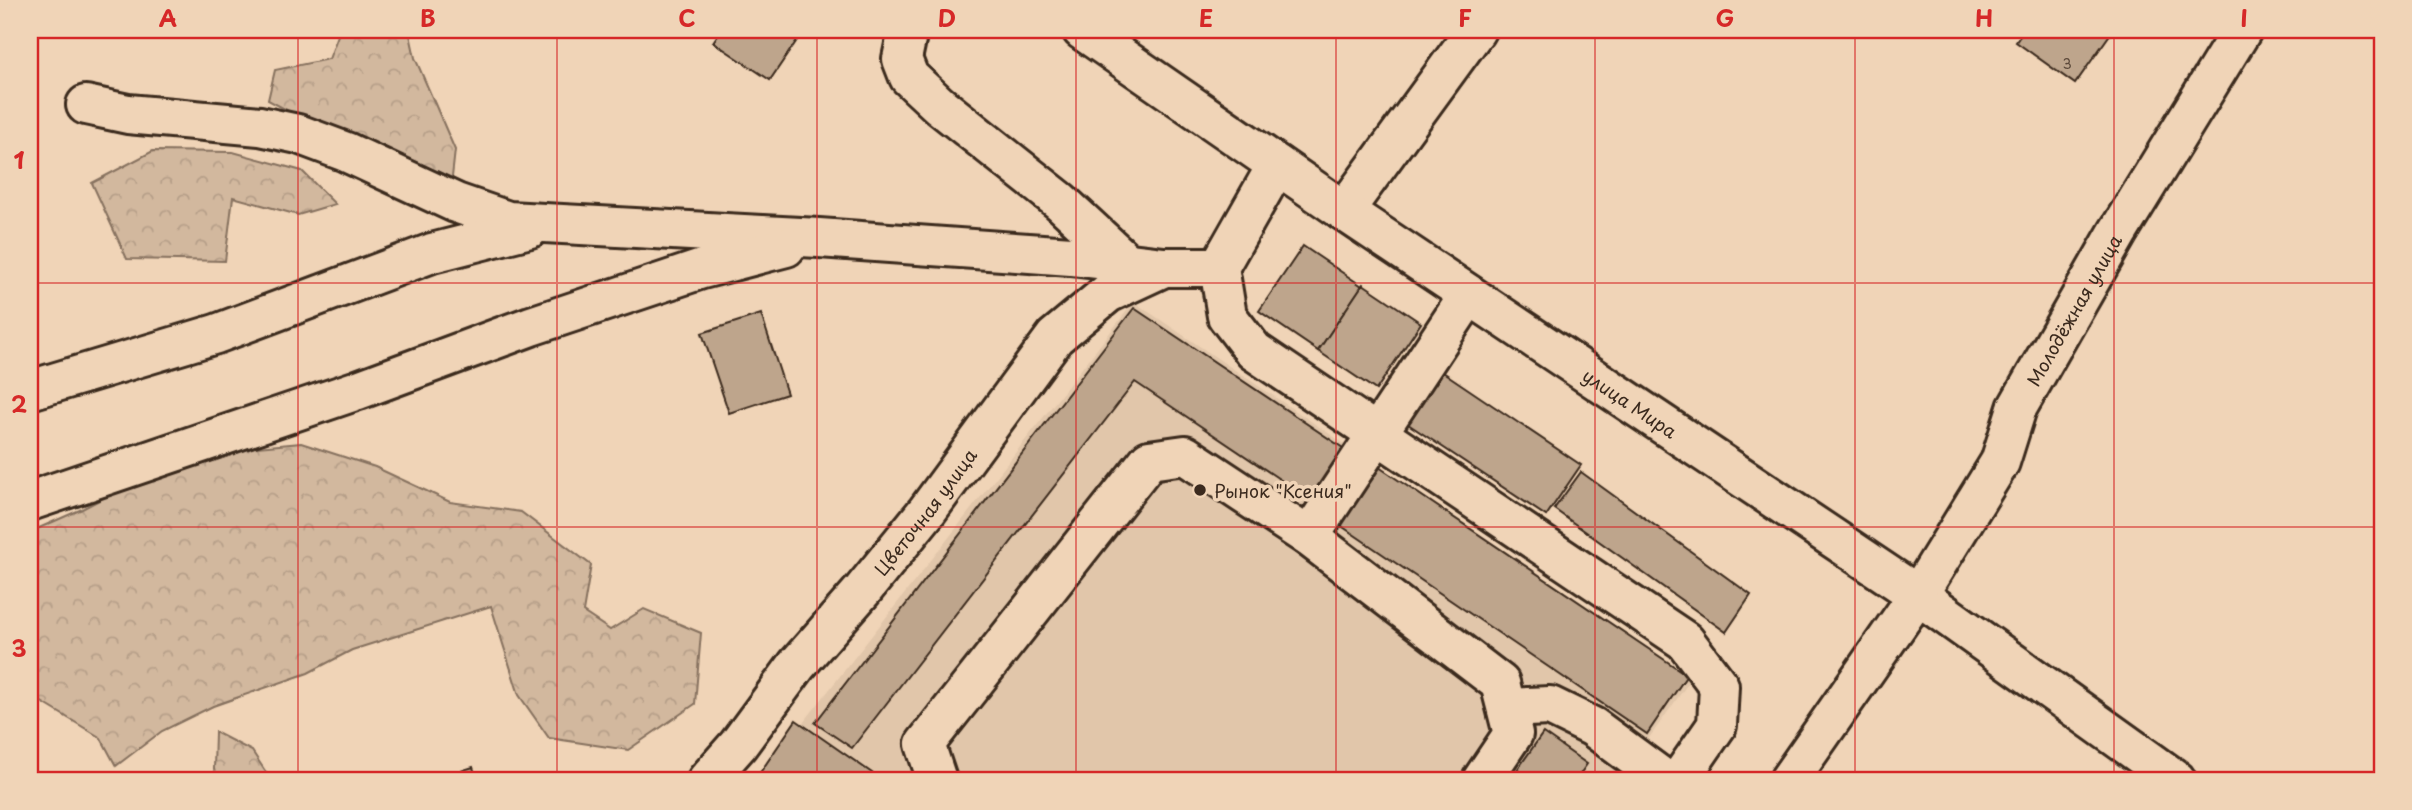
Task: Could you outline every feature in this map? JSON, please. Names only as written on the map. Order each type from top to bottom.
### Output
[{"type":"street","points":[[908,30],[902,59],[909,77],[939,105],[1060,201],[1146,265]]},
{"type":"street","name":"улица Мира","points":[[1082,30],[1344,211],[1918,596],[2176,780]]},
{"type":"street","points":[[1344,211],[1476,30]]},
{"type":"street","name":"Молодёжная улица","points":[[1789,780],[1918,596],[2000,462],[2017,408],[2118,232],[2242,30]]},
{"type":"street","points":[[86,105],[128,114],[260,127],[298,134],[346,152],[456,203],[508,221],[657,228],[1071,256],[1146,265],[1219,267]]},
{"type":"street","points":[[1277,165],[1219,267],[1227,316],[1254,351],[1685,641],[1719,686],[1717,725],[1679,780]]},
{"type":"street","points":[[30,390],[216,334],[432,253],[550,224]]},
{"type":"street","points":[[30,501],[358,390],[531,326],[702,269],[819,239]]},
{"type":"street","name":"Цветочная улица","points":[[707,780],[738,745],[797,665],[928,511],[1055,337],[1146,265]]},
{"type":"street","points":[[1310,537],[1469,295]]},
{"type":"street","points":[[909,780],[925,744],[1149,460],[1185,455],[1310,537],[1500,683],[1513,734],[1482,780]]},
{"type":"street","points":[[1507,708],[1550,706],[1593,727],[1665,780]]},
{"type":"street","points":[[925,744],[937,780]]},
{"type":"shaded area","name":"Рынок \"Ксения\"","points":[[1134,302],[1692,678],[1619,780],[771,780],[763,774]]},
{"type":"green space","points":[[340,30],[409,30],[415,58],[455,150],[451,186],[352,145],[268,100],[275,70],[329,59]]},
{"type":"green space","points":[[153,151],[233,152],[302,171],[335,204],[298,215],[233,197],[225,261],[127,259],[92,183]]},
{"type":"green space","points":[[301,443],[375,467],[450,502],[521,512],[591,565],[583,612],[610,630],[644,609],[701,633],[695,704],[628,750],[549,738],[519,695],[491,606],[352,650],[308,673],[213,706],[162,731],[116,766],[101,738],[30,695],[30,532],[82,509],[189,453]]},
{"type":"green space","points":[[215,732],[252,751],[271,780],[217,780],[214,769]]},
{"type":"building","points":[[721,30],[804,30],[770,80],[713,42]]},
{"type":"building","points":[[2024,30],[2113,30],[2075,84],[2016,42]]},
{"type":"building","points":[[1303,246],[1362,286],[1318,351],[1259,311]]},
{"type":"building","points":[[1363,284],[1421,323],[1376,390],[1318,351]]},
{"type":"building","points":[[1134,308],[1346,450],[1312,501],[1135,382],[852,748],[815,723]]},
{"type":"building","points":[[761,314],[787,394],[729,413],[702,333]]},
{"type":"building","points":[[1440,370],[1581,465],[1546,516],[1405,422]]},
{"type":"building","points":[[1376,465],[1687,675],[1647,734],[1337,523]]},
{"type":"building","points":[[1581,472],[1751,595],[1726,632],[1554,509]]},
{"type":"building","points":[[796,720],[882,780],[755,780]]},
{"type":"building","points":[[1543,733],[1587,764],[1576,780],[1510,780]]},
{"type":"building","points":[[473,767],[477,780],[433,780]]},
{"type":"place","name":"Рынок \"Ксения\"","points":[[1200,490]]}]
